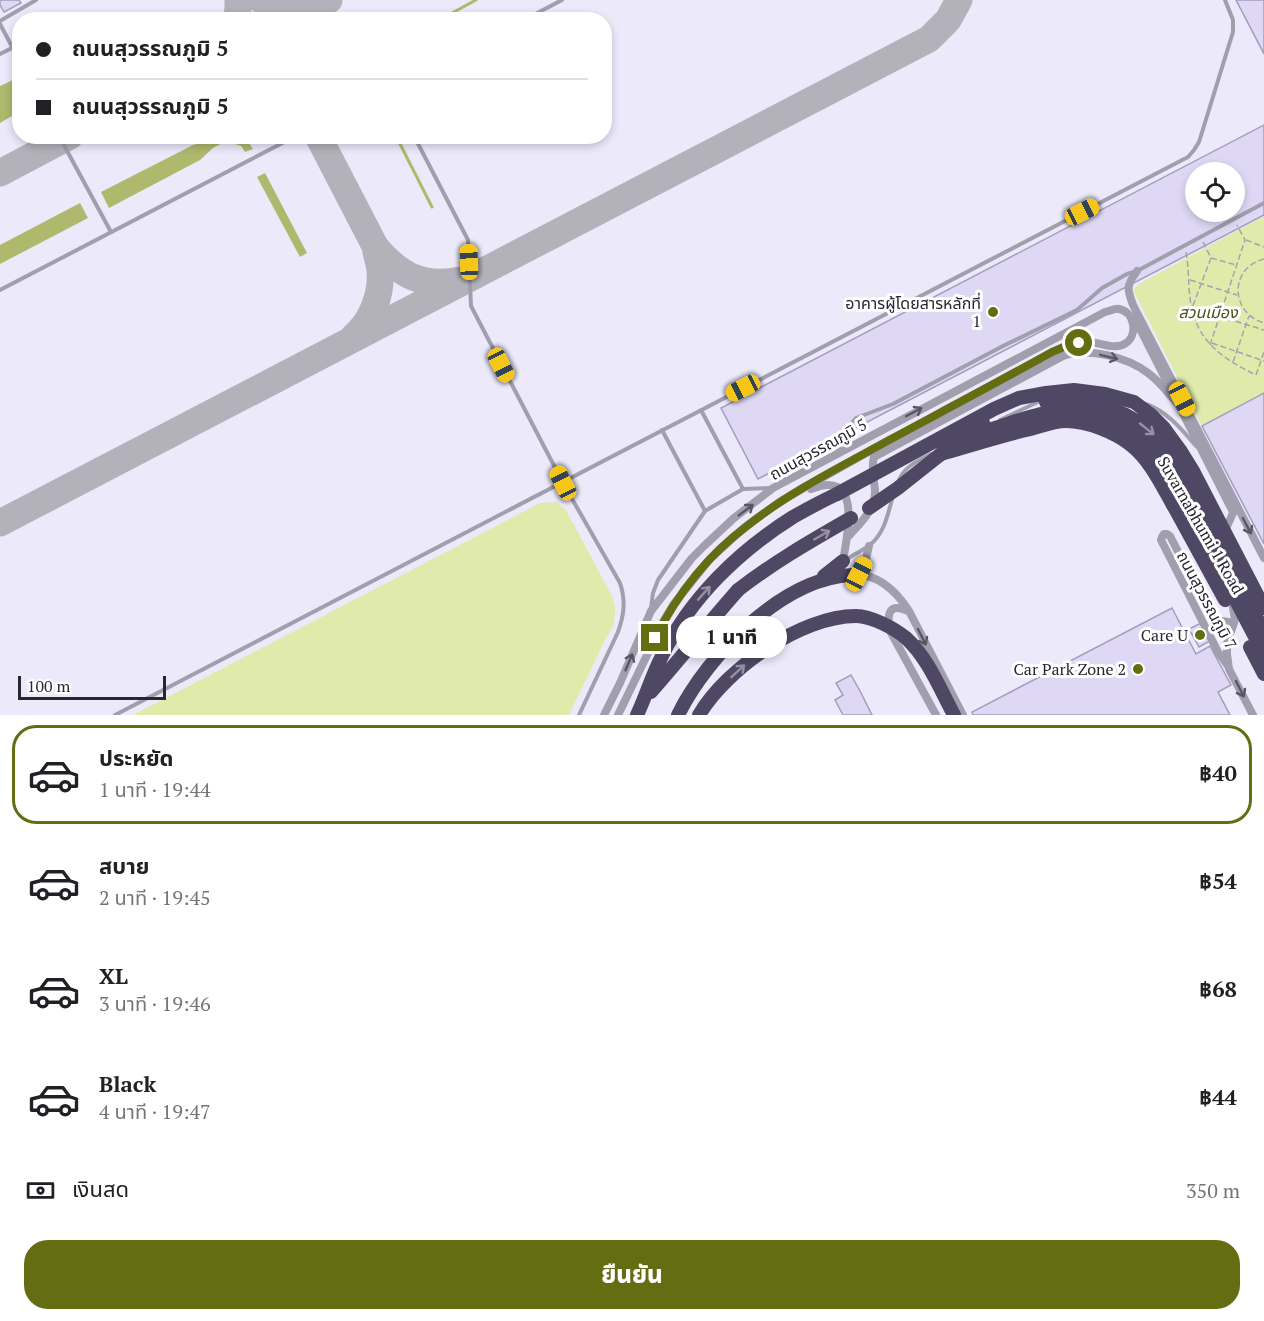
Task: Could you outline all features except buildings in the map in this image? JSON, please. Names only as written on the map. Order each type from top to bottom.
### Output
[{"type":"highway","name":"Suvarnabhumi 1 Road","points":[[637,715],[661,657],[678,627],[695,603],[721,574],[755,543],[793,517],[994,409],[1019,398],[1046,393],[1074,390],[1105,394],[1134,402],[1150,414],[1164,428],[1193,471],[1264,608]]},
{"type":"highway","name":"Suvarnabhumi 1 Road","points":[[645,698],[738,590],[764,570],[898,488],[975,427],[1005,413],[1057,400],[1096,403],[1126,415],[1149,428],[1165,446],[1192,492],[1264,632]]},
{"type":"highway","name":"Suvarnabhumi 1 Road","points":[[938,438],[986,432],[1036,415],[1065,410],[1089,412],[1120,424],[1147,445],[1174,484],[1264,654]]},
{"type":"highway","name":"Suvarnabhumi 1 Road","points":[[941,454],[983,441],[1067,421],[1091,425],[1131,445],[1148,463],[1162,485],[1264,674]]},
{"type":"highway","points":[[816,583],[843,561]]},
{"type":"highway","points":[[678,715],[698,681],[746,627],[768,608],[787,596],[816,583],[839,575],[855,574]]},
{"type":"highway","points":[[699,715],[719,688],[746,664],[777,642],[832,618],[859,616],[882,623],[905,637],[930,669],[952,708]]},
{"type":"street","name":"ถนนสุวรรณภูมิ 5","points":[[618,715],[663,622],[679,597],[710,559],[745,527],[782,501],[861,456],[1066,346],[1092,342],[1115,346],[1128,342],[1137,321],[1127,291],[1130,280],[1137,272]]},
{"type":"street","points":[[1133,305],[1137,321],[1233,513],[1215,553],[1232,603],[1264,663]]},
{"type":"street","name":"ถนนสุวรรณภูมิ 5","points":[[604,715],[620,684],[651,611],[692,558],[734,518],[773,488],[1106,312],[1123,310],[1137,321]]},
{"type":"street","points":[[1137,321],[1202,436],[1264,558]]},
{"type":"street","points":[[847,538],[867,514],[874,501],[872,462],[874,457],[1063,356],[1090,352],[1127,362],[1147,372],[1177,404]]},
{"type":"street","name":"ถนนสุวรรณภูมิ 5","points":[[782,501],[820,485],[837,486],[842,490],[847,499],[850,514],[843,561]]},
{"type":"street","name":"ถนนสุวรรณภูมิ 7","points":[[1230,669],[1227,643],[1234,623],[1216,621],[1211,616],[1170,536],[1164,534],[1161,540],[1253,715]]},
{"type":"street","points":[[869,546],[865,563],[855,574],[877,579],[902,600],[952,708],[963,715]]},
{"type":"street","points":[[1232,603],[1234,623]]},
{"type":"street","points":[[909,611],[894,608],[887,616],[889,629],[936,715]]},
{"type":"lane","points":[[16,12],[36,0]]},
{"type":"lane","points":[[539,12],[562,0]]},
{"type":"lane","points":[[115,715],[1188,157],[1199,142],[1233,32],[1233,20],[1225,0]]},
{"type":"lane","points":[[0,22],[12,48],[0,54]]},
{"type":"lane","points":[[63,144],[111,232]]},
{"type":"lane","points":[[0,290],[281,144]]},
{"type":"lane","points":[[418,144],[468,240],[471,306],[563,483],[620,583],[624,600],[623,618],[579,715]]},
{"type":"lane","points":[[1245,213],[1264,202]]},
{"type":"lane","points":[[837,453],[849,426],[856,418],[892,404],[1077,310],[1102,288],[1127,274],[1137,272],[1228,222]]},
{"type":"lane","points":[[843,561],[869,546],[879,536],[898,481],[902,472],[909,466],[1048,397],[1060,394],[1120,396],[1154,407],[1172,419],[1208,459]]},
{"type":"lane","points":[[701,410],[743,489]]},
{"type":"lane","points":[[662,430],[705,511]]},
{"type":"lane","points":[[651,611],[653,593],[658,580],[705,511],[743,489],[773,488]]},
{"type":"path","points":[[1236,222],[1245,240],[1264,247]]},
{"type":"path","points":[[1192,308],[1211,258],[1201,237]]},
{"type":"path","points":[[1211,344],[1245,240]]},
{"type":"path","points":[[1185,245],[1193,315],[1200,330],[1222,356],[1256,375],[1264,352]]},
{"type":"path","points":[[1211,258],[1237,265]]},
{"type":"path","points":[[1264,259],[1249,266],[1242,274],[1238,284],[1241,305],[1249,315],[1264,323]]},
{"type":"path","points":[[1190,279],[1238,295]]},
{"type":"path","points":[[1192,308],[1264,330]]},
{"type":"path","points":[[1232,363],[1249,315]]},
{"type":"path","points":[[1211,344],[1263,360]]},
{"type":"shaded area","points":[[0,0],[1264,0],[1264,715],[0,715]]},
{"type":"shaded area","points":[[12,80],[12,116],[0,123],[0,86]]},
{"type":"shaded area","points":[[220,144],[200,160],[109,208],[101,192],[193,145]]},
{"type":"shaded area","points":[[235,144],[250,144],[253,149],[245,152],[241,146]]},
{"type":"shaded area","points":[[265,173],[307,253],[300,257],[257,177]]},
{"type":"shaded area","points":[[80,203],[88,218],[0,264],[0,245]]},
{"type":"green space","name":"สวนเมือง","points":[[1264,216],[1264,393],[1202,426],[1133,290],[1139,284]]},
{"type":"green space","points":[[557,502],[566,510],[613,598],[615,609],[614,625],[569,715],[133,715],[540,503]]},
{"type":"waterway","points":[[454,12],[476,0]]},
{"type":"waterway","points":[[400,144],[432,207]]},
{"type":"taxiway","points":[[237,12],[238,0]]},
{"type":"taxiway","points":[[261,0],[276,7],[295,8],[310,7],[329,0]]},
{"type":"taxiway","points":[[0,523],[929,39],[948,20],[959,0]]},
{"type":"taxiway","points":[[0,173],[55,144]]},
{"type":"taxiway","points":[[322,144],[375,246],[393,265],[402,272],[423,280],[434,282],[461,280]]},
{"type":"taxiway","points":[[354,336],[371,315],[377,297],[380,270],[375,246]]},
{"type":"place","name":"อาคารผู้โดยสารหลักที่ 1","points":[[993,312]]},
{"type":"place","name":"Care U","points":[[1200,635]]},
{"type":"place","name":"Car Park Zone 2","points":[[1138,669]]},
{"type":"route","points":[[655,638],[673,605],[710,559],[745,527],[782,501],[1052,352],[1079,343]]}]
